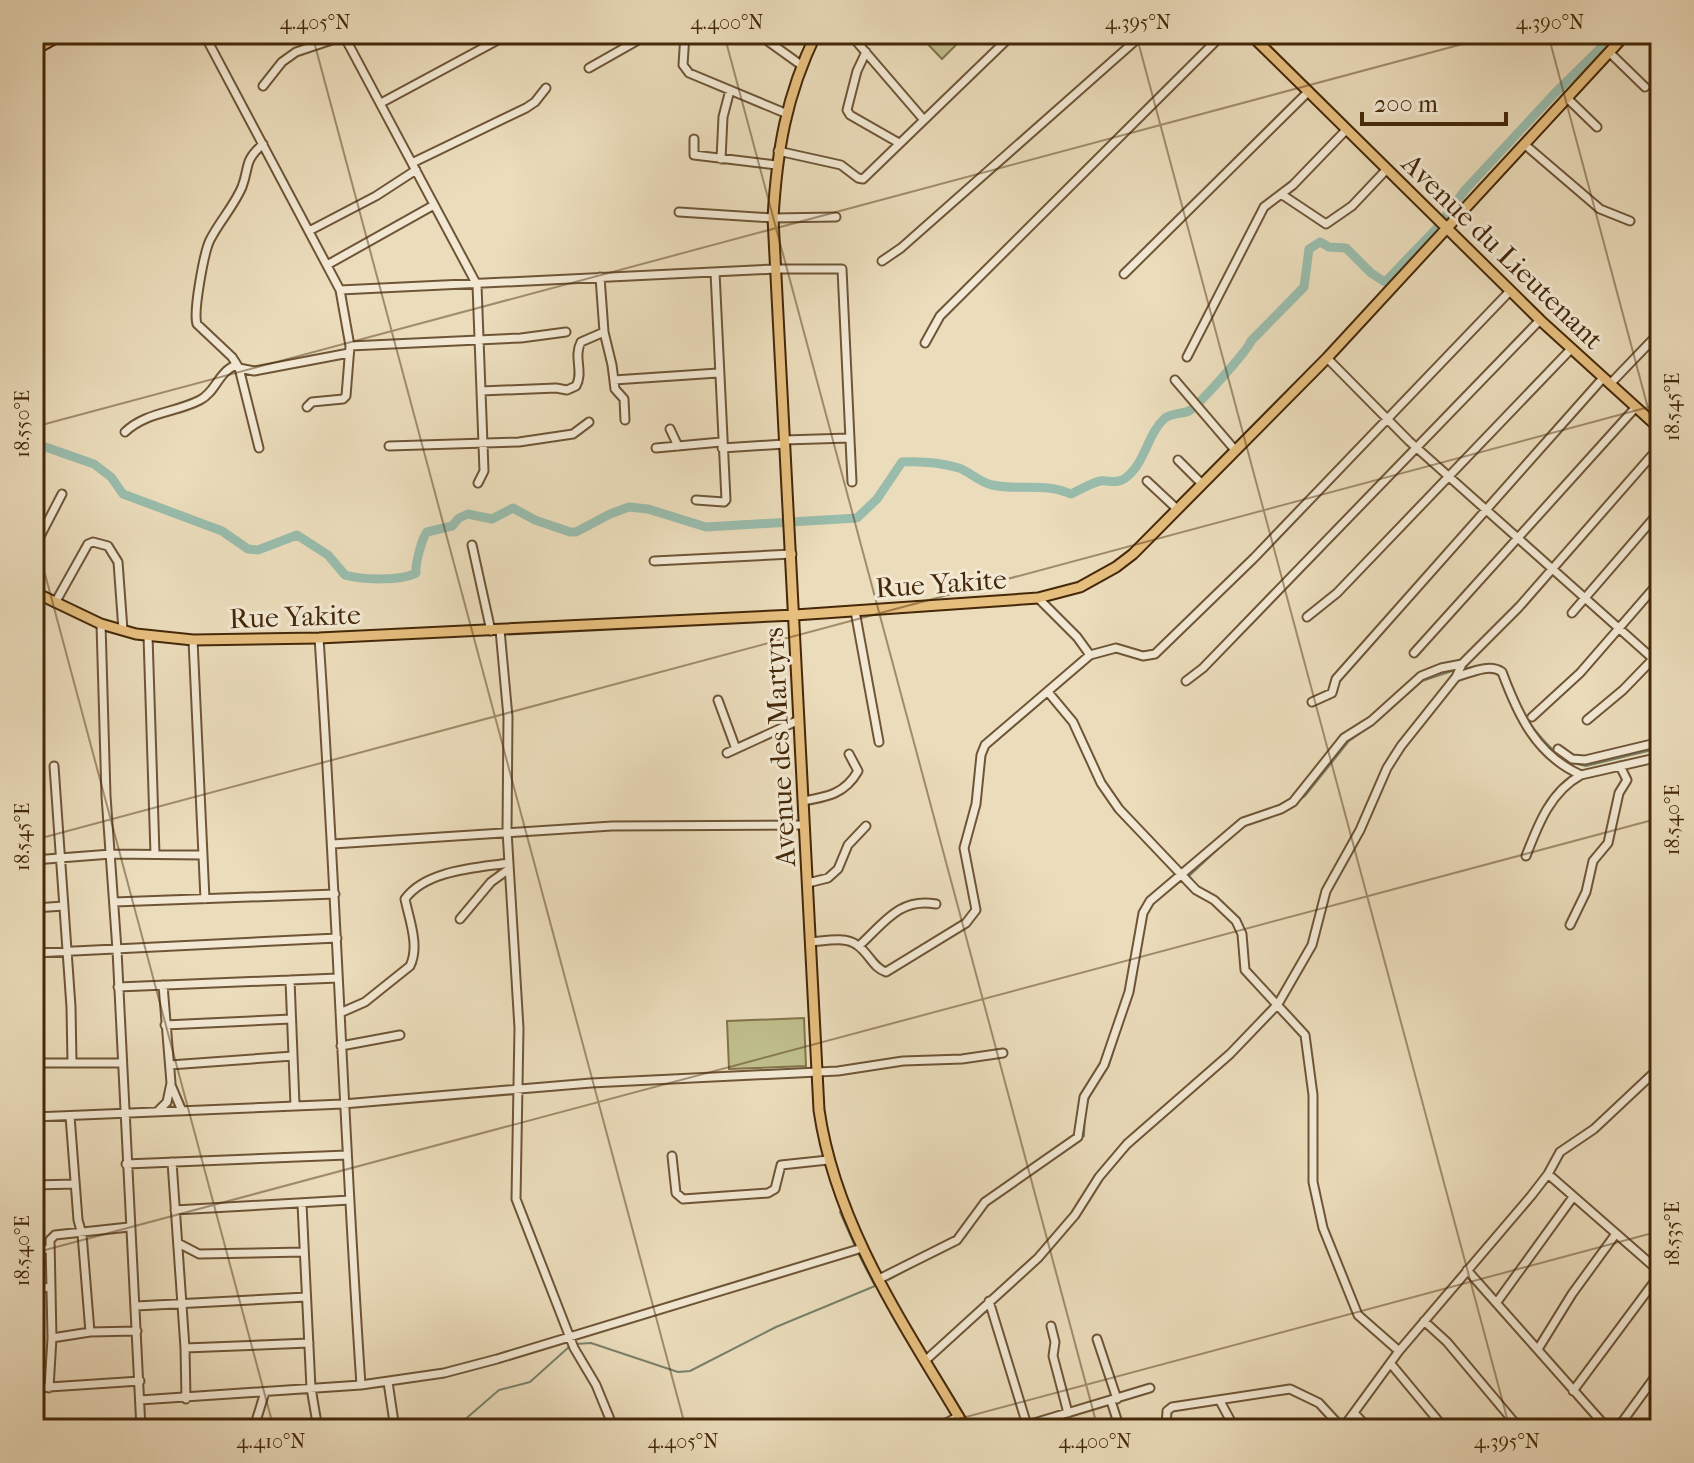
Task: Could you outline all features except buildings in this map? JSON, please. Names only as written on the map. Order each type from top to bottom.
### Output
[{"type":"main road","points":[[34,50],[63,34]]},
{"type":"main road","name":"Avenue des Martyrs","points":[[816,34],[801,65],[785,113],[776,165],[773,218],[819,1110],[828,1160],[840,1200],[862,1248],[966,1429]]},
{"type":"main road","name":"Avenue du Lieutenant","points":[[1250,34],[1540,320],[1660,429]]},
{"type":"main road","name":"Rue Yakite","points":[[34,592],[101,624],[148,636],[193,640],[319,638],[795,615],[1038,598],[1080,587],[1133,554],[1327,358],[1443,226],[1626,34]]},
{"type":"street","points":[[204,34],[340,290],[349,350],[346,396],[343,399],[312,402],[307,407]]},
{"type":"street","points":[[263,86],[282,62],[296,52],[365,34]]},
{"type":"street","points":[[381,103],[509,34]]},
{"type":"street","points":[[589,68],[649,34]]},
{"type":"street","points":[[685,34],[683,65],[686,70],[785,113]]},
{"type":"street","points":[[758,34],[801,65]]},
{"type":"street","points":[[850,34],[924,120]]},
{"type":"street","points":[[778,151],[841,165],[861,180],[1013,34]]},
{"type":"street","points":[[882,261],[901,248],[1143,34]]},
{"type":"street","points":[[925,343],[940,316],[1223,34]]},
{"type":"street","points":[[345,38],[477,285],[484,442],[484,471],[478,483]]},
{"type":"street","points":[[866,52],[857,71],[847,110],[850,115],[899,143]]},
{"type":"street","points":[[1609,52],[1645,87]]},
{"type":"street","points":[[309,231],[376,196],[414,167],[526,108],[546,88]]},
{"type":"street","points":[[721,159],[723,117],[730,90]]},
{"type":"street","points":[[1124,274],[1309,91]]},
{"type":"street","points":[[1567,98],[1597,127]]},
{"type":"street","points":[[1187,357],[1264,207],[1293,185],[1346,130]]},
{"type":"street","points":[[694,139],[694,155],[776,165]]},
{"type":"street","points":[[259,448],[237,366],[232,357],[197,324],[196,307],[208,242],[243,185],[246,165],[252,154],[263,144]]},
{"type":"street","points":[[1524,144],[1600,209],[1630,221]]},
{"type":"street","points":[[1281,194],[1326,224],[1352,206],[1386,170]]},
{"type":"street","points":[[327,265],[434,205]]},
{"type":"street","points":[[679,212],[773,218],[836,217]]},
{"type":"street","points":[[340,290],[775,269],[842,269],[852,482]]},
{"type":"street","points":[[696,500],[726,500],[715,272]]},
{"type":"street","points":[[600,277],[604,332],[616,392],[624,399],[625,420]]},
{"type":"street","points":[[811,942],[848,940],[859,946],[879,969],[886,972],[933,946],[973,916],[976,901],[964,848],[976,804],[982,750],[996,734],[1090,655],[1116,648],[1143,656],[1155,654],[1388,421],[1510,291]]},
{"type":"street","points":[[1186,681],[1203,668],[1540,320]]},
{"type":"street","points":[[125,432],[151,415],[201,399],[226,369],[237,366],[254,371],[349,350],[566,332]]},
{"type":"street","points":[[481,391],[567,390],[576,386],[581,377],[578,358],[581,342],[604,332]]},
{"type":"street","points":[[1312,702],[1332,693],[1336,679],[1487,510],[1606,381],[1660,332]]},
{"type":"street","points":[[1307,617],[1337,593],[1571,349]]},
{"type":"street","points":[[1327,358],[1417,448],[1655,660]]},
{"type":"street","points":[[614,380],[718,373]]},
{"type":"street","points":[[1175,380],[1235,450]]},
{"type":"street","points":[[1414,653],[1636,407]]},
{"type":"street","points":[[389,446],[519,442],[573,434],[589,422]]},
{"type":"street","points":[[670,429],[678,446]]},
{"type":"street","points":[[656,448],[850,438]]},
{"type":"street","points":[[926,1360],[1042,1253],[1075,1215],[1099,1177],[1127,1144],[1230,1054],[1278,1004],[1312,945],[1326,891],[1360,830],[1387,768],[1409,735],[1457,675],[1462,664],[1519,607],[1660,446]]},
{"type":"street","points":[[1178,460],[1202,484]]},
{"type":"street","points":[[1147,481],[1177,509]]},
{"type":"street","points":[[34,548],[62,494]]},
{"type":"street","points":[[1572,613],[1660,511]]},
{"type":"street","points":[[55,603],[88,544],[108,546],[118,562],[123,630]]},
{"type":"street","points":[[472,545],[495,630],[508,717],[507,831],[519,1028],[516,1199],[572,1342],[596,1385],[614,1429]]},
{"type":"street","points":[[654,561],[792,554]]},
{"type":"street","points":[[1532,717],[1580,673],[1660,581]]},
{"type":"street","points":[[1038,598],[1077,637],[1090,655]]},
{"type":"street","points":[[855,611],[879,742]]},
{"type":"street","points":[[101,624],[104,757],[141,1429]]},
{"type":"street","points":[[148,636],[155,854]]},
{"type":"street","points":[[319,638],[333,844],[343,1104],[361,1385]]},
{"type":"street","points":[[193,640],[205,899]]},
{"type":"street","points":[[1587,720],[1655,660],[1660,646]]},
{"type":"street","points":[[879,1279],[957,1240],[985,1202],[1078,1137],[1084,1097],[1104,1065],[1129,992],[1143,913],[1150,901],[1185,877],[1243,822],[1293,802],[1344,738],[1371,721],[1421,676],[1462,664]]},
{"type":"street","points":[[1457,675],[1488,668],[1502,672],[1514,708],[1530,731],[1560,764],[1581,775]]},
{"type":"street","points":[[1048,692],[1073,722],[1101,783],[1119,809],[1185,877],[1236,921],[1242,934],[1244,967],[1305,1035],[1313,1095],[1313,1182],[1324,1231],[1358,1315],[1399,1351]]},
{"type":"street","points":[[718,700],[736,749]]},
{"type":"street","points":[[727,753],[799,720]]},
{"type":"street","points":[[1558,749],[1572,759],[1585,760],[1660,742]]},
{"type":"street","points":[[803,801],[837,795],[849,784],[858,771],[849,754]]},
{"type":"street","points":[[1526,856],[1538,824],[1562,787],[1581,775],[1660,757]]},
{"type":"street","points":[[54,766],[72,1062]]},
{"type":"street","points":[[1570,925],[1586,892],[1593,861],[1609,841],[1619,793],[1627,782],[1620,766]]},
{"type":"street","points":[[333,844],[625,826],[804,825]]},
{"type":"street","points":[[808,883],[828,878],[838,869],[848,845],[866,826]]},
{"type":"street","points":[[34,860],[111,854],[203,855]]},
{"type":"street","points":[[460,919],[509,866]]},
{"type":"street","points":[[340,1013],[365,1002],[410,966],[414,958],[405,899],[411,891],[443,875],[509,866]]},
{"type":"street","points":[[114,902],[335,894]]},
{"type":"street","points":[[859,946],[905,905],[922,901],[936,904]]},
{"type":"street","points":[[34,908],[64,906]]},
{"type":"street","points":[[34,953],[337,938]]},
{"type":"street","points":[[118,987],[338,978]]},
{"type":"street","points":[[290,980],[295,1105]]},
{"type":"street","points":[[158,1111],[167,1102],[171,1083],[163,985]]},
{"type":"street","points":[[165,1025],[291,1019]]},
{"type":"street","points":[[341,1046],[400,1035]]},
{"type":"street","points":[[34,1117],[343,1104],[591,1083],[838,1071],[903,1061],[962,1059],[1003,1053]]},
{"type":"street","points":[[170,1065],[293,1056]]},
{"type":"street","points":[[34,1063],[122,1063]]},
{"type":"street","points":[[1160,1429],[1166,1426],[1169,1408],[1290,1389],[1319,1403],[1342,1429],[1399,1351],[1548,1174],[1560,1152],[1594,1129],[1660,1067]]},
{"type":"street","points":[[171,1083],[182,1111]]},
{"type":"street","points":[[70,1116],[90,1332]]},
{"type":"street","points":[[126,1164],[347,1155]]},
{"type":"street","points":[[672,1156],[676,1193],[683,1199],[768,1193],[775,1189],[781,1165],[828,1160]]},
{"type":"street","points":[[172,1162],[186,1399]]},
{"type":"street","points":[[1548,1174],[1660,1273],[1573,1391]]},
{"type":"street","points":[[34,1185],[75,1184]]},
{"type":"street","points":[[1497,1302],[1573,1197]]},
{"type":"street","points":[[175,1210],[350,1200]]},
{"type":"street","points":[[302,1204],[311,1388],[318,1429]]},
{"type":"street","points":[[49,1388],[52,1338],[50,1240],[55,1235],[129,1227]]},
{"type":"street","points":[[1538,1349],[1572,1294],[1615,1235]]},
{"type":"street","points":[[178,1243],[199,1254],[304,1252]]},
{"type":"street","points":[[140,1400],[361,1385],[448,1372],[572,1342],[862,1248]]},
{"type":"street","points":[[34,1250],[48,1249]]},
{"type":"street","points":[[1467,1270],[1608,1429]]},
{"type":"street","points":[[34,1289],[51,1287]]},
{"type":"street","points":[[136,1306],[306,1297]]},
{"type":"street","points":[[989,1301],[1027,1425]]},
{"type":"street","points":[[1424,1321],[1447,1342],[1520,1429]]},
{"type":"street","points":[[1051,1326],[1055,1341],[1053,1356],[1068,1413]]},
{"type":"street","points":[[52,1338],[90,1332],[137,1331]]},
{"type":"street","points":[[1097,1339],[1120,1429]]},
{"type":"street","points":[[185,1348],[309,1343]]},
{"type":"street","points":[[1391,1364],[1445,1429]]},
{"type":"street","points":[[1617,1429],[1660,1370]]},
{"type":"street","points":[[34,1388],[140,1381]]},
{"type":"street","points":[[388,1382],[395,1429]]},
{"type":"street","points":[[1014,1429],[1150,1388]]},
{"type":"street","points":[[257,1429],[256,1421],[265,1392]]},
{"type":"street","points":[[1220,1401],[1235,1429]]},
{"type":"street","points":[[1355,1414],[1369,1429]]},
{"type":"street","points":[[935,1429],[959,1416]]},
{"type":"shaded area","points":[[945,34],[956,45],[942,59],[920,36]]},
{"type":"shaded area","points":[[804,1018],[806,1066],[729,1069],[727,1021]]},
{"type":"waterway","points":[[34,443],[94,464],[111,477],[123,494],[222,531],[248,549],[258,550],[297,535],[328,555],[345,575],[371,579],[416,573],[419,551],[427,532],[452,526],[468,514],[492,519],[513,508],[535,520],[570,532],[629,507],[648,509],[706,527],[857,518],[877,499],[902,462],[959,468],[992,485],[1051,488],[1071,494],[1100,481],[1121,480],[1131,473],[1165,418],[1194,407],[1251,341],[1304,287],[1309,249],[1320,242],[1329,247],[1346,248],[1371,273],[1385,282],[1437,228],[1465,190],[1615,34]]},
{"type":"waterway","points":[[1461,669],[1491,664],[1498,666]]},
{"type":"waterway","points":[[1281,813],[1305,796],[1349,741],[1422,681],[1455,670]]},
{"type":"waterway","points":[[1529,723],[1561,756],[1586,766],[1660,748]]},
{"type":"waterway","points":[[1188,877],[1236,832]]},
{"type":"waterway","points":[[1162,896],[1182,880]]},
{"type":"waterway","points":[[1134,983],[1139,954]]},
{"type":"waterway","points":[[1051,1160],[1084,1136],[1085,1109],[1091,1092],[1109,1065],[1122,1024]]},
{"type":"waterway","points":[[986,1206],[1000,1196]]},
{"type":"waterway","points":[[840,1212],[855,1246]]},
{"type":"waterway","points":[[962,1239],[975,1221]]},
{"type":"waterway","points":[[888,1280],[940,1252]]},
{"type":"waterway","points":[[576,1344],[591,1343],[678,1372],[690,1371],[776,1327],[875,1286],[858,1253]]},
{"type":"waterway","points":[[454,1429],[499,1390],[530,1382],[570,1346]]}]
